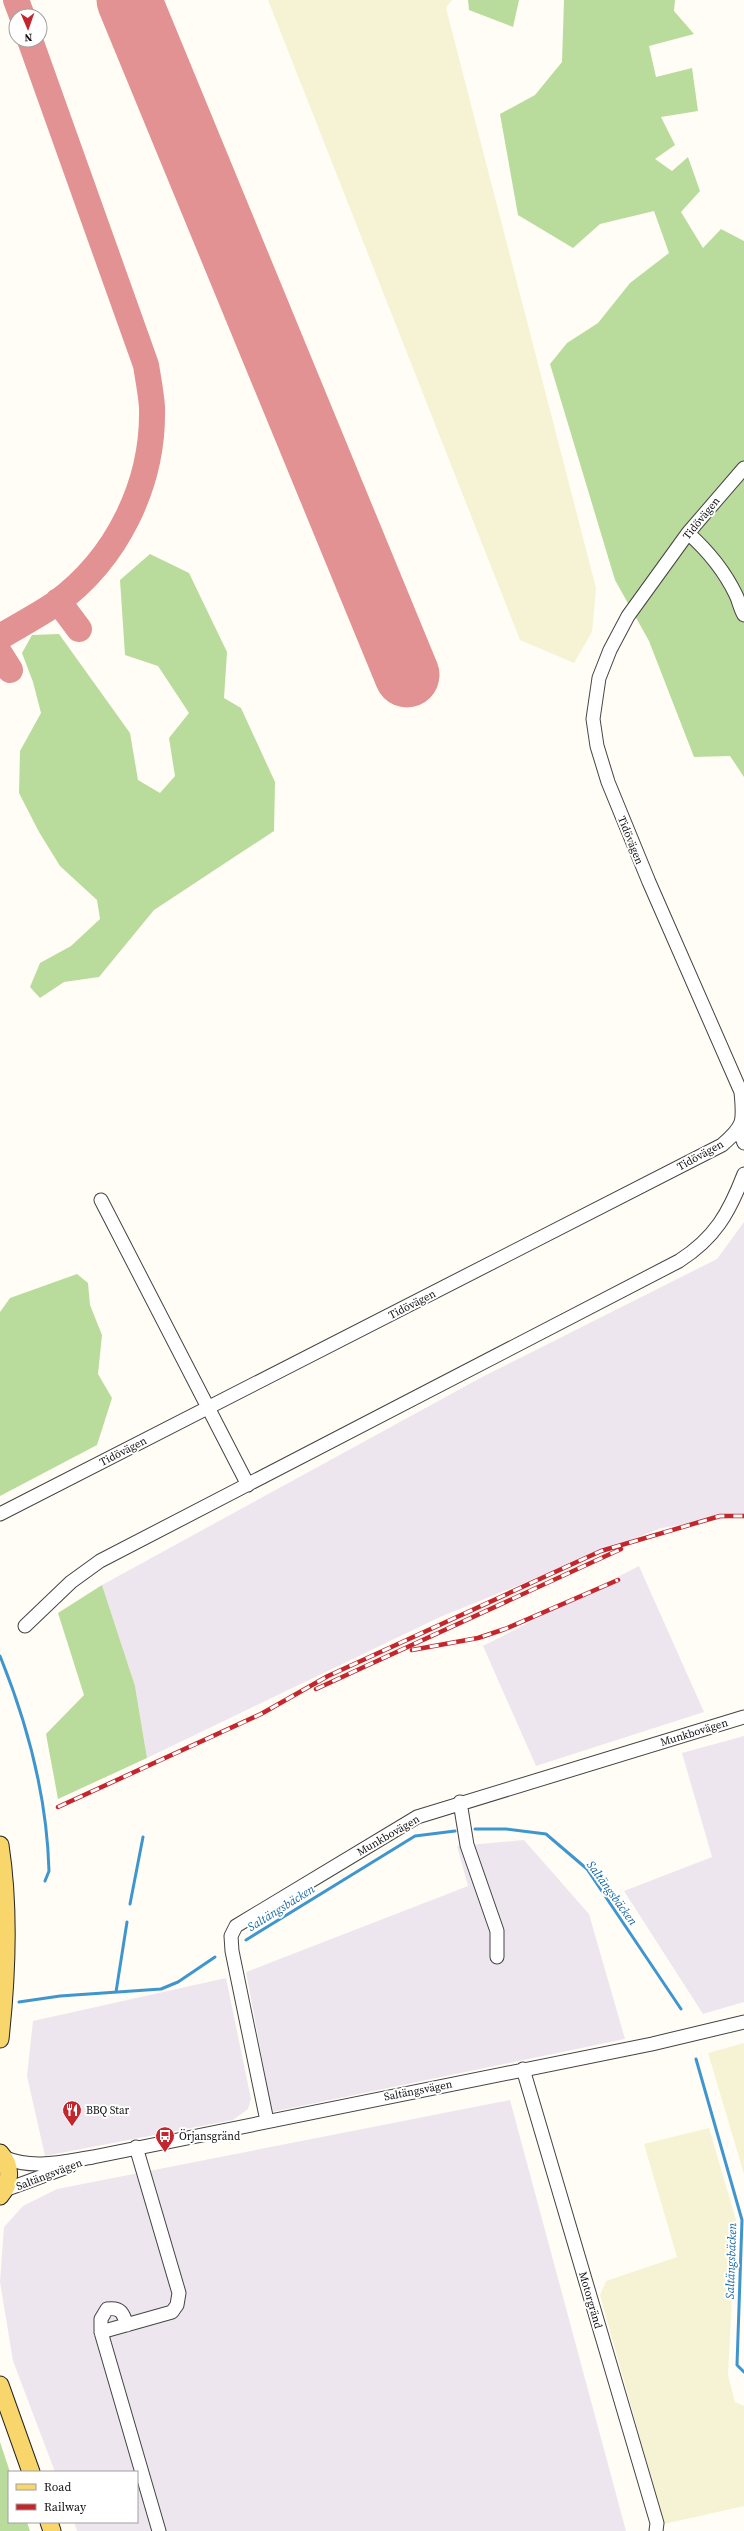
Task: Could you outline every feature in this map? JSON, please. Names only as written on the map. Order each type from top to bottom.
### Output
[{"type":"main road","points":[[0,1845],[5,1889],[7,1944],[0,2039]]},
{"type":"main road","points":[[1,2154],[9,2176],[1,2194]]},
{"type":"main road","points":[[0,2385],[30,2471]]},
{"type":"street","name":"Tidövägen","points":[[0,1514],[722,1145],[739,1130],[743,1113],[741,1092],[610,788],[597,746],[593,719],[599,678],[610,650],[628,616],[688,533],[744,468]]},
{"type":"street","points":[[688,533],[700,543],[722,572],[737,596],[744,615]]},
{"type":"street","points":[[739,1130],[744,1143]]},
{"type":"street","points":[[25,1626],[88,1568],[679,1262],[708,1240],[720,1224],[734,1200],[744,1174]]},
{"type":"street","points":[[101,1200],[248,1485]]},
{"type":"street","name":"Munkbovägen","points":[[267,2121],[232,1951],[231,1936],[236,1926],[417,1817],[460,1802],[744,1717]]},
{"type":"street","points":[[460,1802],[467,1845],[497,1931],[497,1957]]},
{"type":"street","name":"Saltängsvägen","points":[[1,2194],[93,2158],[136,2147],[652,2044],[744,2022]]},
{"type":"street","name":"Motorgränd","points":[[523,2069],[657,2523],[656,2531]]},
{"type":"street","points":[[101,2332],[172,2312],[178,2305],[180,2293],[136,2147]]},
{"type":"street","name":"Saltängsvägen","points":[[1,2154],[18,2163],[31,2165],[93,2158]]},
{"type":"street","points":[[127,2325],[123,2312],[119,2309],[107,2309],[101,2319],[101,2332],[159,2531]]},
{"type":"shaded area","points":[[268,0],[452,0],[446,8],[596,588],[592,632],[574,663],[520,640]]},
{"type":"shaded area","points":[[744,1222],[744,1516],[661,1528],[440,1617],[147,1758],[135,1686],[102,1585],[484,1376],[717,1259]]},
{"type":"shaded area","points":[[639,1566],[704,1712],[536,1766],[483,1646]]},
{"type":"shaded area","points":[[744,1736],[744,2002],[703,2014],[624,1891],[712,1857],[682,1753]]},
{"type":"shaded area","points":[[524,1840],[589,1914],[625,2039],[272,2112],[246,1972],[468,1886],[457,1846]]},
{"type":"shaded area","points":[[226,1978],[251,2099],[248,2109],[233,2120],[45,2156],[27,2076],[33,2021]]},
{"type":"shaded area","points":[[744,2043],[744,2174],[708,2053]]},
{"type":"shaded area","points":[[510,2100],[626,2531],[77,2531],[74,2523],[138,2523],[138,2471],[55,2471],[13,2361],[0,2282],[4,2227],[23,2206],[57,2189]]},
{"type":"shaded area","points":[[709,2128],[736,2220],[728,2375],[735,2402],[744,2406],[744,2506],[664,2524],[600,2295],[606,2281],[677,2257],[644,2144]]},
{"type":"green space","points":[[468,0],[519,0],[513,27],[469,10]]},
{"type":"green space","points":[[564,0],[675,0],[674,11],[694,34],[649,46],[656,77],[692,68],[698,111],[661,117],[675,145],[655,159],[672,171],[688,157],[700,191],[681,212],[703,248],[721,229],[744,241],[744,777],[730,756],[694,757],[649,641],[615,580],[550,364],[567,343],[598,323],[630,283],[669,253],[654,211],[600,224],[573,248],[518,215],[500,114],[535,95],[562,62]]},
{"type":"green space","points":[[150,554],[189,573],[227,652],[224,698],[241,708],[275,782],[274,831],[154,910],[99,977],[64,982],[40,998],[30,987],[40,963],[71,946],[100,919],[97,900],[60,866],[39,832],[19,793],[20,751],[41,713],[33,682],[22,653],[32,635],[59,634],[130,733],[138,780],[160,793],[175,776],[169,738],[189,713],[158,666],[125,655],[120,580]]},
{"type":"green space","points":[[77,1274],[88,1283],[90,1305],[102,1335],[98,1374],[112,1398],[97,1445],[0,1496],[0,1312],[10,1298]]},
{"type":"green space","points":[[102,1585],[135,1686],[147,1758],[58,1799],[46,1734],[84,1695],[58,1613]]},
{"type":"green space","points":[[0,2442],[10,2471],[8,2471],[8,2523],[27,2523],[30,2531],[0,2531]]},
{"type":"waterway","points":[[0,1656],[19,1708],[40,1789],[49,1871],[45,1881]]},
{"type":"waterway","name":"Saltängsbäcken","points":[[475,1829],[506,1829],[546,1834],[587,1869],[681,2009]]},
{"type":"waterway","name":"Saltängsbäcken","points":[[246,1940],[415,1836],[455,1831]]},
{"type":"waterway","name":"Saltängsbäcken","points":[[130,1904],[143,1837]]},
{"type":"waterway","name":"Saltängsbäcken","points":[[116,1992],[127,1922]]},
{"type":"waterway","name":"Saltängsbäcken","points":[[19,2002],[60,1996],[161,1989],[178,1982],[215,1957]]},
{"type":"waterway","name":"Saltängsbäcken","points":[[696,2059],[742,2220],[737,2365],[744,2372]]},
{"type":"taxiway","points":[[16,0],[19,8]]},
{"type":"taxiway","points":[[0,637],[55,604],[77,586],[97,565],[128,518],[139,491],[151,436],[152,407],[146,365],[33,48]]},
{"type":"taxiway","points":[[58,601],[79,629]]},
{"type":"taxiway","points":[[0,654],[10,670]]},
{"type":"runway","points":[[129,0],[407,675]]},
{"type":"railway","points":[[58,1807],[261,1714],[328,1676],[601,1551],[720,1516],[744,1516]]},
{"type":"railway","points":[[316,1689],[621,1549]]},
{"type":"railway","points":[[412,1650],[478,1638],[505,1629],[618,1580]]},
{"type":"place","name":"BBQ Star","points":[[72,2127]]},
{"type":"place","name":"Örjansgränd","points":[[165,2153]]}]
